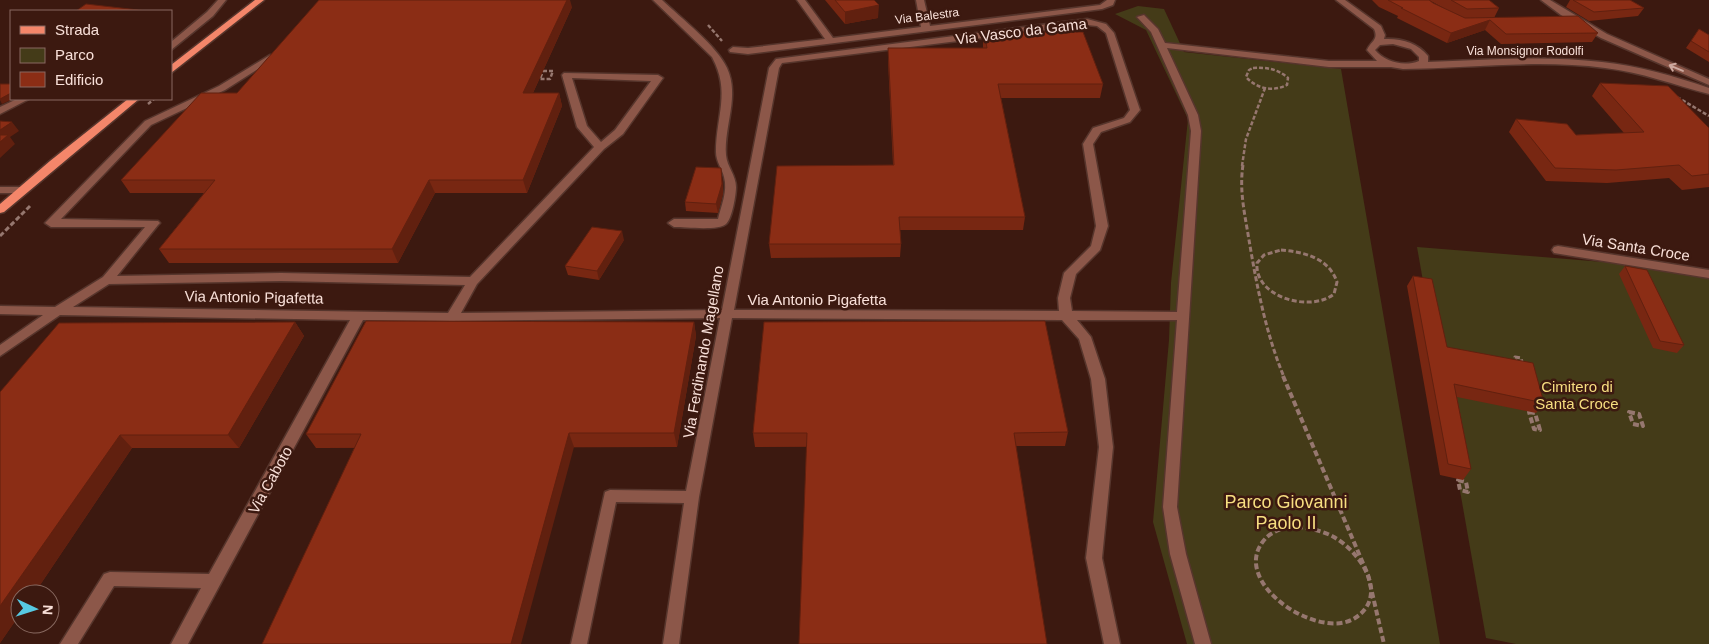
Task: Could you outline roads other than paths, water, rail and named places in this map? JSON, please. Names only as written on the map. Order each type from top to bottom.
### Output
[{"type":"main road","points":[[172,69],[260,0]]},
{"type":"main road","points":[[0,210],[21,190],[133,100]]},
{"type":"street","points":[[172,46],[210,14],[222,0]]},
{"type":"street","points":[[657,0],[716,56],[723,66],[729,82],[721,155],[730,179],[731,190],[723,221],[718,224],[674,223]]},
{"type":"street","points":[[801,0],[831,41]]},
{"type":"street","points":[[920,0],[926,29]]},
{"type":"street","name":"Via Balestra","points":[[729,47],[748,51],[831,41],[1102,7],[1110,3],[1111,0]]},
{"type":"street","name":"Via Monsignor Rodolfi","points":[[1340,0],[1378,28],[1381,35],[1379,42],[1402,43]]},
{"type":"street","points":[[1545,0],[1572,21],[1643,55],[1709,82]]},
{"type":"street","points":[[1140,17],[1154,31],[1161,45],[1193,115],[1196,131],[1170,507],[1178,554],[1203,644]]},
{"type":"street","points":[[1554,21],[1572,21]]},
{"type":"street","name":"Via Vasco da Gama","points":[[774,68],[779,61],[790,59],[1087,22],[1106,26],[1135,110],[1127,120],[1097,130],[1088,144],[1102,226],[1096,246],[1070,273],[1064,298],[1066,316]]},
{"type":"street","name":"Via Monsignor Rodolfi","points":[[1370,22],[1402,43],[1458,64]]},
{"type":"street","points":[[1347,64],[1371,50],[1374,44],[1379,42]]},
{"type":"street","points":[[1161,45],[1329,64],[1392,64]]},
{"type":"street","name":"Via Antonio Pigafetta","points":[[56,311],[108,280],[154,223],[51,223],[148,123],[271,60],[281,48]]},
{"type":"street","points":[[1371,50],[1377,57],[1392,64]]},
{"type":"street","points":[[1416,65],[1424,59],[1419,50]]},
{"type":"street","points":[[1643,55],[1643,71]]},
{"type":"street","name":"Via Monsignor Rodolfi","points":[[1392,64],[1569,62],[1643,71],[1709,91]]},
{"type":"street","name":"Via Ferdinando Magellano","points":[[671,644],[692,497],[774,68]]},
{"type":"street","points":[[452,317],[473,281],[600,147],[619,132],[658,78],[567,75],[582,127],[600,147]]},
{"type":"street","points":[[0,111],[22,100]]},
{"type":"street","points":[[0,190],[21,190]]},
{"type":"street","name":"Via Santa Croce","points":[[1558,250],[1709,274]]},
{"type":"street","name":"Via Antonio Pigafetta","points":[[108,280],[281,277],[473,281]]},
{"type":"street","name":"Via Antonio Pigafetta","points":[[0,310],[452,317],[726,314],[1182,316]]},
{"type":"street","points":[[0,351],[56,311]]},
{"type":"street","name":"Via Caboto","points":[[179,644],[359,315]]},
{"type":"street","points":[[1066,316],[1085,337],[1098,379],[1106,447],[1094,558],[1112,644]]},
{"type":"street","points":[[579,644],[610,496],[692,497]]},
{"type":"street","points":[[68,644],[110,579],[214,581]]},
{"type":"park label","name":"Cimitero di Santa Croce","points":[[1577,394]]},
{"type":"park label","name":"Parco Giovanni Paolo II","points":[[1286,512]]}]
